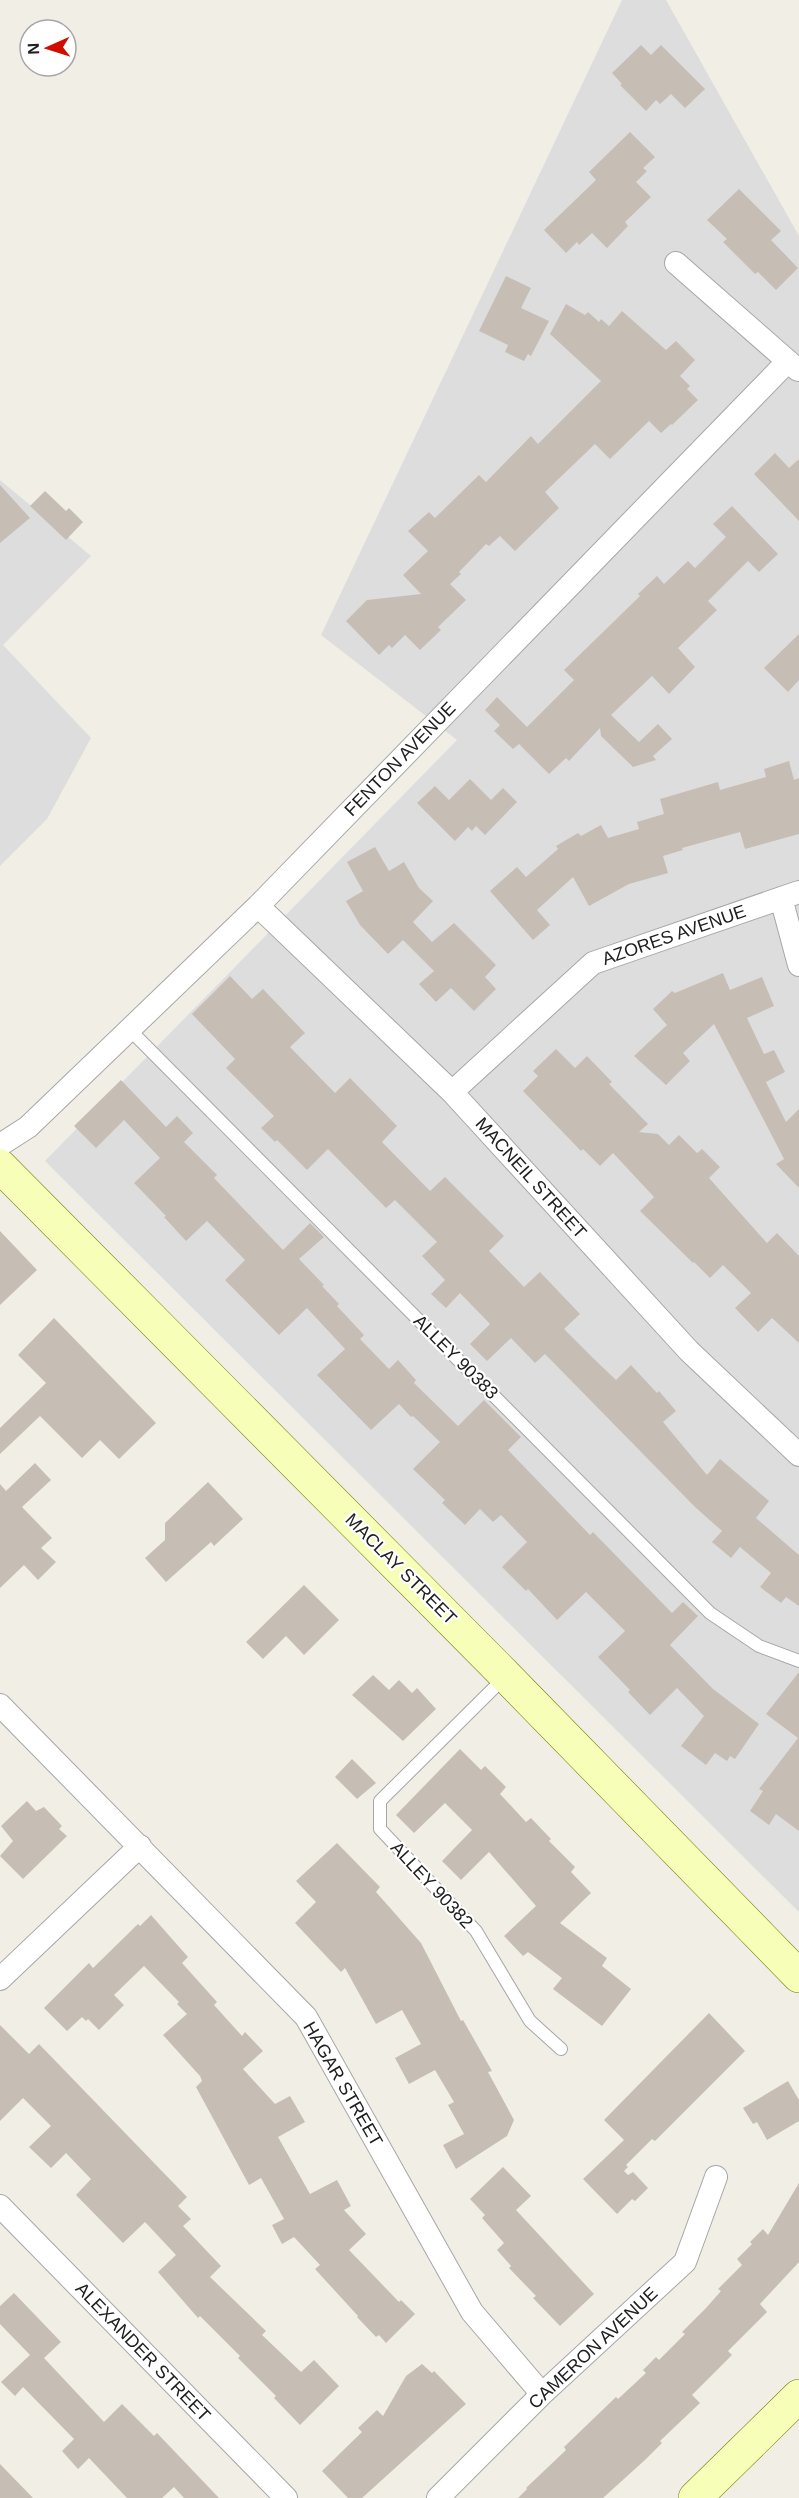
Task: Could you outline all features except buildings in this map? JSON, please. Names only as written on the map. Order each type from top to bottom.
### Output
[{"type":"street","points":[[676,263],[794,366]]},
{"type":"street","name":"FENTON AVENUE","points":[[0,1145],[28,1127],[258,906],[794,366]]},
{"type":"street","points":[[790,895],[799,965]]},
{"type":"street","name":"AZORES AVENUE","points":[[452,1092],[593,963],[790,895]]},
{"type":"street","name":"MACNEIL STREET","points":[[258,906],[452,1092],[689,1351],[799,1455]]},
{"type":"street","name":"MACLAY STREET","points":[[0,1166],[506,1676],[799,1976]]},
{"type":"street","name":"HAGAR STREET","points":[[0,1705],[306,2017],[472,2312],[542,2394]]},
{"type":"street","points":[[0,1979],[140,1846]]},
{"type":"street","name":"CAMERON AVENUE","points":[[438,2498],[542,2394],[685,2262],[716,2177]]},
{"type":"street","name":"ALEXANDER STREET","points":[[0,2206],[286,2498]]},
{"type":"street","points":[[695,2498],[799,2396]]},
{"type":"lane","name":"ALLEY 90383","points":[[129,1029],[710,1613],[759,1646],[799,1661]]},
{"type":"lane","name":"ALLEY 90382","points":[[506,1676],[380,1802],[380,1829],[476,1931],[530,2021],[561,2049]]},
{"type":"shaded area","points":[[622,0],[666,0],[799,236],[799,1912],[45,1161],[457,740],[321,635]]},
{"type":"shaded area","points":[[0,480],[91,556],[3,645],[91,738],[47,819],[0,866]]}]
